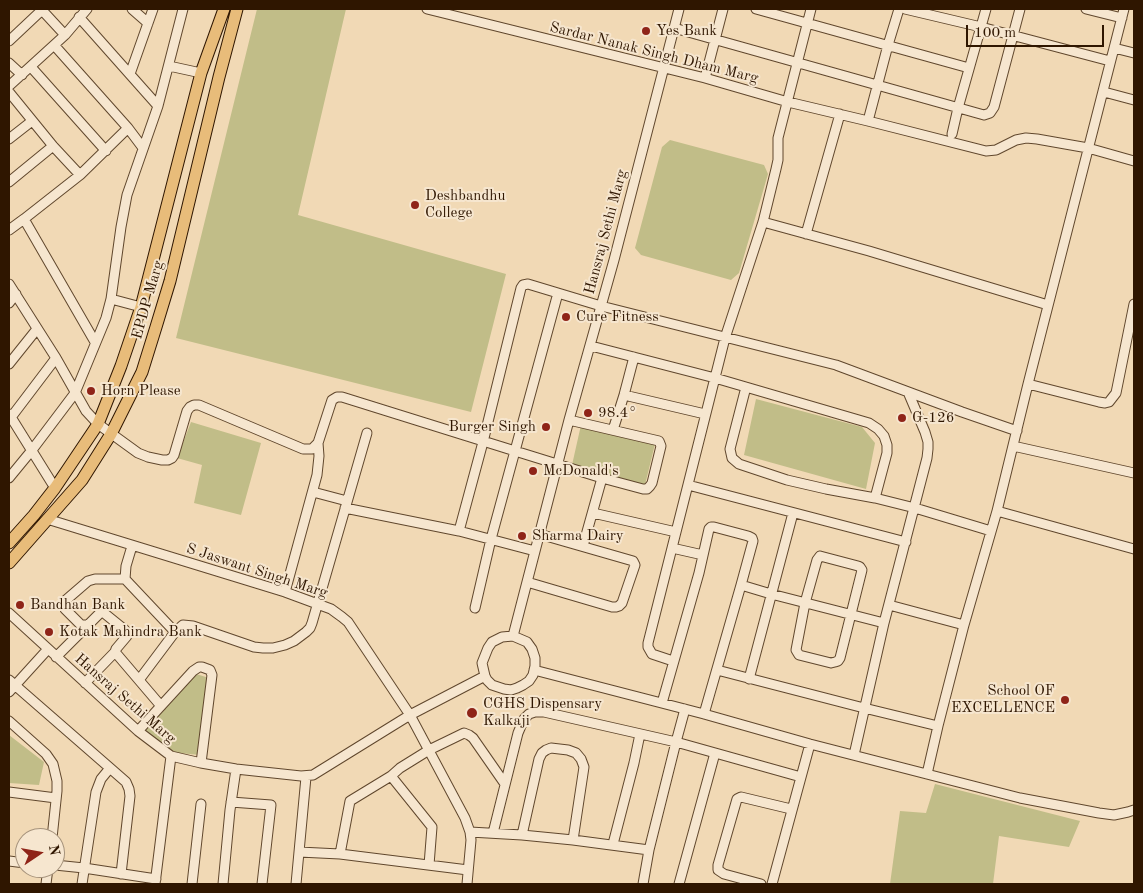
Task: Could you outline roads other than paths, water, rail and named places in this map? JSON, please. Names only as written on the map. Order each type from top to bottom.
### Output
[{"type":"main road","name":"EPDP Marg","points":[[9,543],[55,488],[98,424],[121,366],[141,307],[201,73],[224,9]]},
{"type":"main road","name":"EPDP Marg","points":[[9,564],[46,519],[82,480],[111,434],[142,372],[170,281],[237,9]]},
{"type":"street","points":[[9,42],[42,9],[65,35]]},
{"type":"street","points":[[9,86],[31,68],[65,35],[87,9]]},
{"type":"street","points":[[132,9],[148,22]]},
{"type":"street","points":[[130,74],[153,9]]},
{"type":"street","points":[[9,478],[75,393],[106,318],[111,299],[127,195],[158,106],[183,9]]},
{"type":"street","name":"Sardar Nanak Singh Dham Marg","points":[[427,9],[705,78],[788,102],[986,151],[996,150],[1016,140],[1026,138],[1088,148],[1134,161]]},
{"type":"street","points":[[467,19],[469,9]]},
{"type":"street","name":"Hansraj Sethi Marg","points":[[512,636],[569,420],[614,260],[679,9]]},
{"type":"street","points":[[705,78],[724,9]]},
{"type":"street","points":[[756,9],[969,68]]},
{"type":"street","points":[[673,661],[652,654],[648,643],[725,338],[763,222],[778,160],[778,138],[812,9]]},
{"type":"street","points":[[868,121],[899,9]]},
{"type":"street","points":[[905,9],[981,26],[1110,62]]},
{"type":"street","points":[[952,134],[986,9]]},
{"type":"street","points":[[674,28],[984,115],[992,111],[1020,9]]},
{"type":"street","points":[[927,774],[964,625],[997,511],[1123,13],[1086,9]]},
{"type":"street","points":[[79,17],[158,106]]},
{"type":"street","points":[[54,45],[128,128],[143,148]]},
{"type":"street","points":[[1114,48],[1134,53]]},
{"type":"street","points":[[9,63],[22,75]]},
{"type":"street","points":[[168,66],[201,73]]},
{"type":"street","points":[[31,68],[106,151]]},
{"type":"street","points":[[9,92],[80,175]]},
{"type":"street","points":[[1104,92],[1134,100]]},
{"type":"street","points":[[806,234],[840,114]]},
{"type":"street","points":[[9,139],[32,121]]},
{"type":"street","points":[[9,230],[80,175],[128,128]]},
{"type":"street","points":[[9,182],[54,146]]},
{"type":"street","points":[[24,219],[96,342]]},
{"type":"street","points":[[763,222],[869,251],[1048,305]]},
{"type":"street","points":[[9,284],[56,358],[86,411],[98,424],[138,453],[162,460],[170,459],[174,455],[187,411],[194,405],[199,405],[303,449],[312,449],[318,443]]},
{"type":"street","points":[[459,531],[521,288],[528,284],[601,306],[836,365],[1017,431]]},
{"type":"street","points":[[475,608],[558,293]]},
{"type":"street","points":[[9,303],[16,294]]},
{"type":"street","points":[[111,299],[141,307]]},
{"type":"street","points":[[1028,384],[1099,402],[1109,402],[1116,393],[1133,317],[1134,304]]},
{"type":"street","points":[[9,364],[37,328]]},
{"type":"street","points":[[591,346],[715,378],[869,422],[884,436],[887,445],[887,453],[875,498]]},
{"type":"street","points":[[613,430],[634,356]]},
{"type":"street","points":[[55,488],[9,417],[56,358]]},
{"type":"street","points":[[746,388],[730,449],[731,456],[739,464],[787,480],[826,490],[875,498],[991,531]]},
{"type":"street","points":[[854,755],[884,623],[927,458],[928,449],[925,432],[908,392]]},
{"type":"street","points":[[624,395],[705,414]]},
{"type":"street","points":[[285,592],[319,467],[318,443],[332,400],[342,397],[602,478],[643,489],[650,486],[661,446],[660,443],[656,440],[569,420]]},
{"type":"street","points":[[139,680],[181,626],[189,625],[254,647],[273,648],[294,641],[310,628],[367,434]]},
{"type":"street","points":[[1013,446],[1134,473]]},
{"type":"street","points":[[583,546],[602,478]]},
{"type":"street","points":[[688,485],[906,542]]},
{"type":"street","points":[[312,492],[346,505],[535,551]]},
{"type":"street","points":[[997,511],[1134,549]]},
{"type":"street","points":[[749,679],[793,512]]},
{"type":"street","points":[[593,513],[676,532]]},
{"type":"street","name":"S Jaswant Singh Marg","points":[[46,519],[285,592],[338,613],[348,622],[410,715],[465,818],[470,832]]},
{"type":"street","points":[[662,703],[699,573],[709,529],[711,527],[750,537],[752,541],[741,585],[704,714]]},
{"type":"street","points":[[527,582],[612,607],[620,606],[635,565],[634,562],[539,534]]},
{"type":"street","points":[[132,546],[126,566],[125,579],[175,632]]},
{"type":"street","points":[[672,548],[702,555]]},
{"type":"street","points":[[819,556],[860,567],[862,573],[838,661],[831,663],[797,653],[796,648],[805,603],[819,556]]},
{"type":"street","points":[[86,625],[81,625],[64,609],[66,600],[88,581],[125,579]]},
{"type":"street","points":[[741,585],[884,623]]},
{"type":"street","points":[[889,605],[964,625]]},
{"type":"street","points":[[56,656],[99,612],[103,612],[125,630],[127,636],[116,649],[116,652],[85,683]]},
{"type":"street","name":"Hansraj Sethi Marg","points":[[9,613],[138,731],[171,756],[236,769],[306,776]]},
{"type":"street","points":[[512,636],[527,642],[532,649],[535,666],[529,680],[524,685],[511,690],[492,685],[485,676],[482,664],[488,648],[496,639],[512,636]]},
{"type":"street","points":[[9,692],[12,682],[48,649]]},
{"type":"street","points":[[116,652],[161,706]]},
{"type":"street","points":[[138,731],[196,668],[202,667],[211,671],[201,763]]},
{"type":"street","points":[[534,670],[1020,798],[1114,815],[1134,810]]},
{"type":"street","points":[[717,670],[938,726]]},
{"type":"street","points":[[296,884],[306,776],[318,772],[410,715],[485,676]]},
{"type":"street","points":[[12,682],[126,782],[130,796],[121,874]]},
{"type":"street","points":[[643,884],[649,850],[685,710]]},
{"type":"street","points":[[493,833],[518,733],[524,719],[529,714],[544,712],[676,742],[800,777]]},
{"type":"street","points":[[9,721],[46,754],[53,764],[57,781],[53,828]]},
{"type":"street","points":[[340,854],[350,801],[429,750],[464,733],[473,738],[506,784]]},
{"type":"street","points":[[613,844],[640,734]]},
{"type":"street","points":[[772,884],[810,744]]},
{"type":"street","points":[[522,835],[539,759],[542,753],[552,748],[576,753],[584,767],[573,840]]},
{"type":"street","points":[[679,884],[715,753]]},
{"type":"street","points":[[65,867],[121,874],[156,882],[171,756]]},
{"type":"street","points":[[82,884],[96,792],[101,779],[110,768]]},
{"type":"street","points":[[223,884],[236,769]]},
{"type":"street","points":[[391,776],[432,827],[429,864]]},
{"type":"street","points":[[9,792],[56,798]]},
{"type":"street","points":[[761,884],[724,874],[718,870],[718,864],[737,799],[741,797],[791,809]]},
{"type":"street","points":[[231,802],[271,805],[262,884]]},
{"type":"street","points":[[192,884],[202,804]]},
{"type":"street","points":[[467,884],[470,832],[613,844],[649,850]]},
{"type":"street","points":[[299,852],[340,854],[468,870]]},
{"type":"place","name":"Yes Bank","points":[[646,31]]},
{"type":"place","name":"Deshbandhu College","points":[[415,205]]},
{"type":"place","name":"Cure Fitness","points":[[566,317]]},
{"type":"place","name":"Horn Please","points":[[91,391]]},
{"type":"place","name":"98.4°","points":[[588,413]]},
{"type":"place","name":"G-126","points":[[902,418]]},
{"type":"place","name":"Burger Singh","points":[[546,427]]},
{"type":"place","name":"McDonald's","points":[[533,471]]},
{"type":"place","name":"Sharma Dairy","points":[[522,536]]},
{"type":"place","name":"Bandhan Bank","points":[[20,605]]},
{"type":"place","name":"Kotak Mahindra Bank","points":[[49,632]]},
{"type":"place","name":"School OF EXCELLENCE","points":[[1065,700]]},
{"type":"place","name":"CGHS Dispensary Kalkaji","points":[[472,713]]}]
